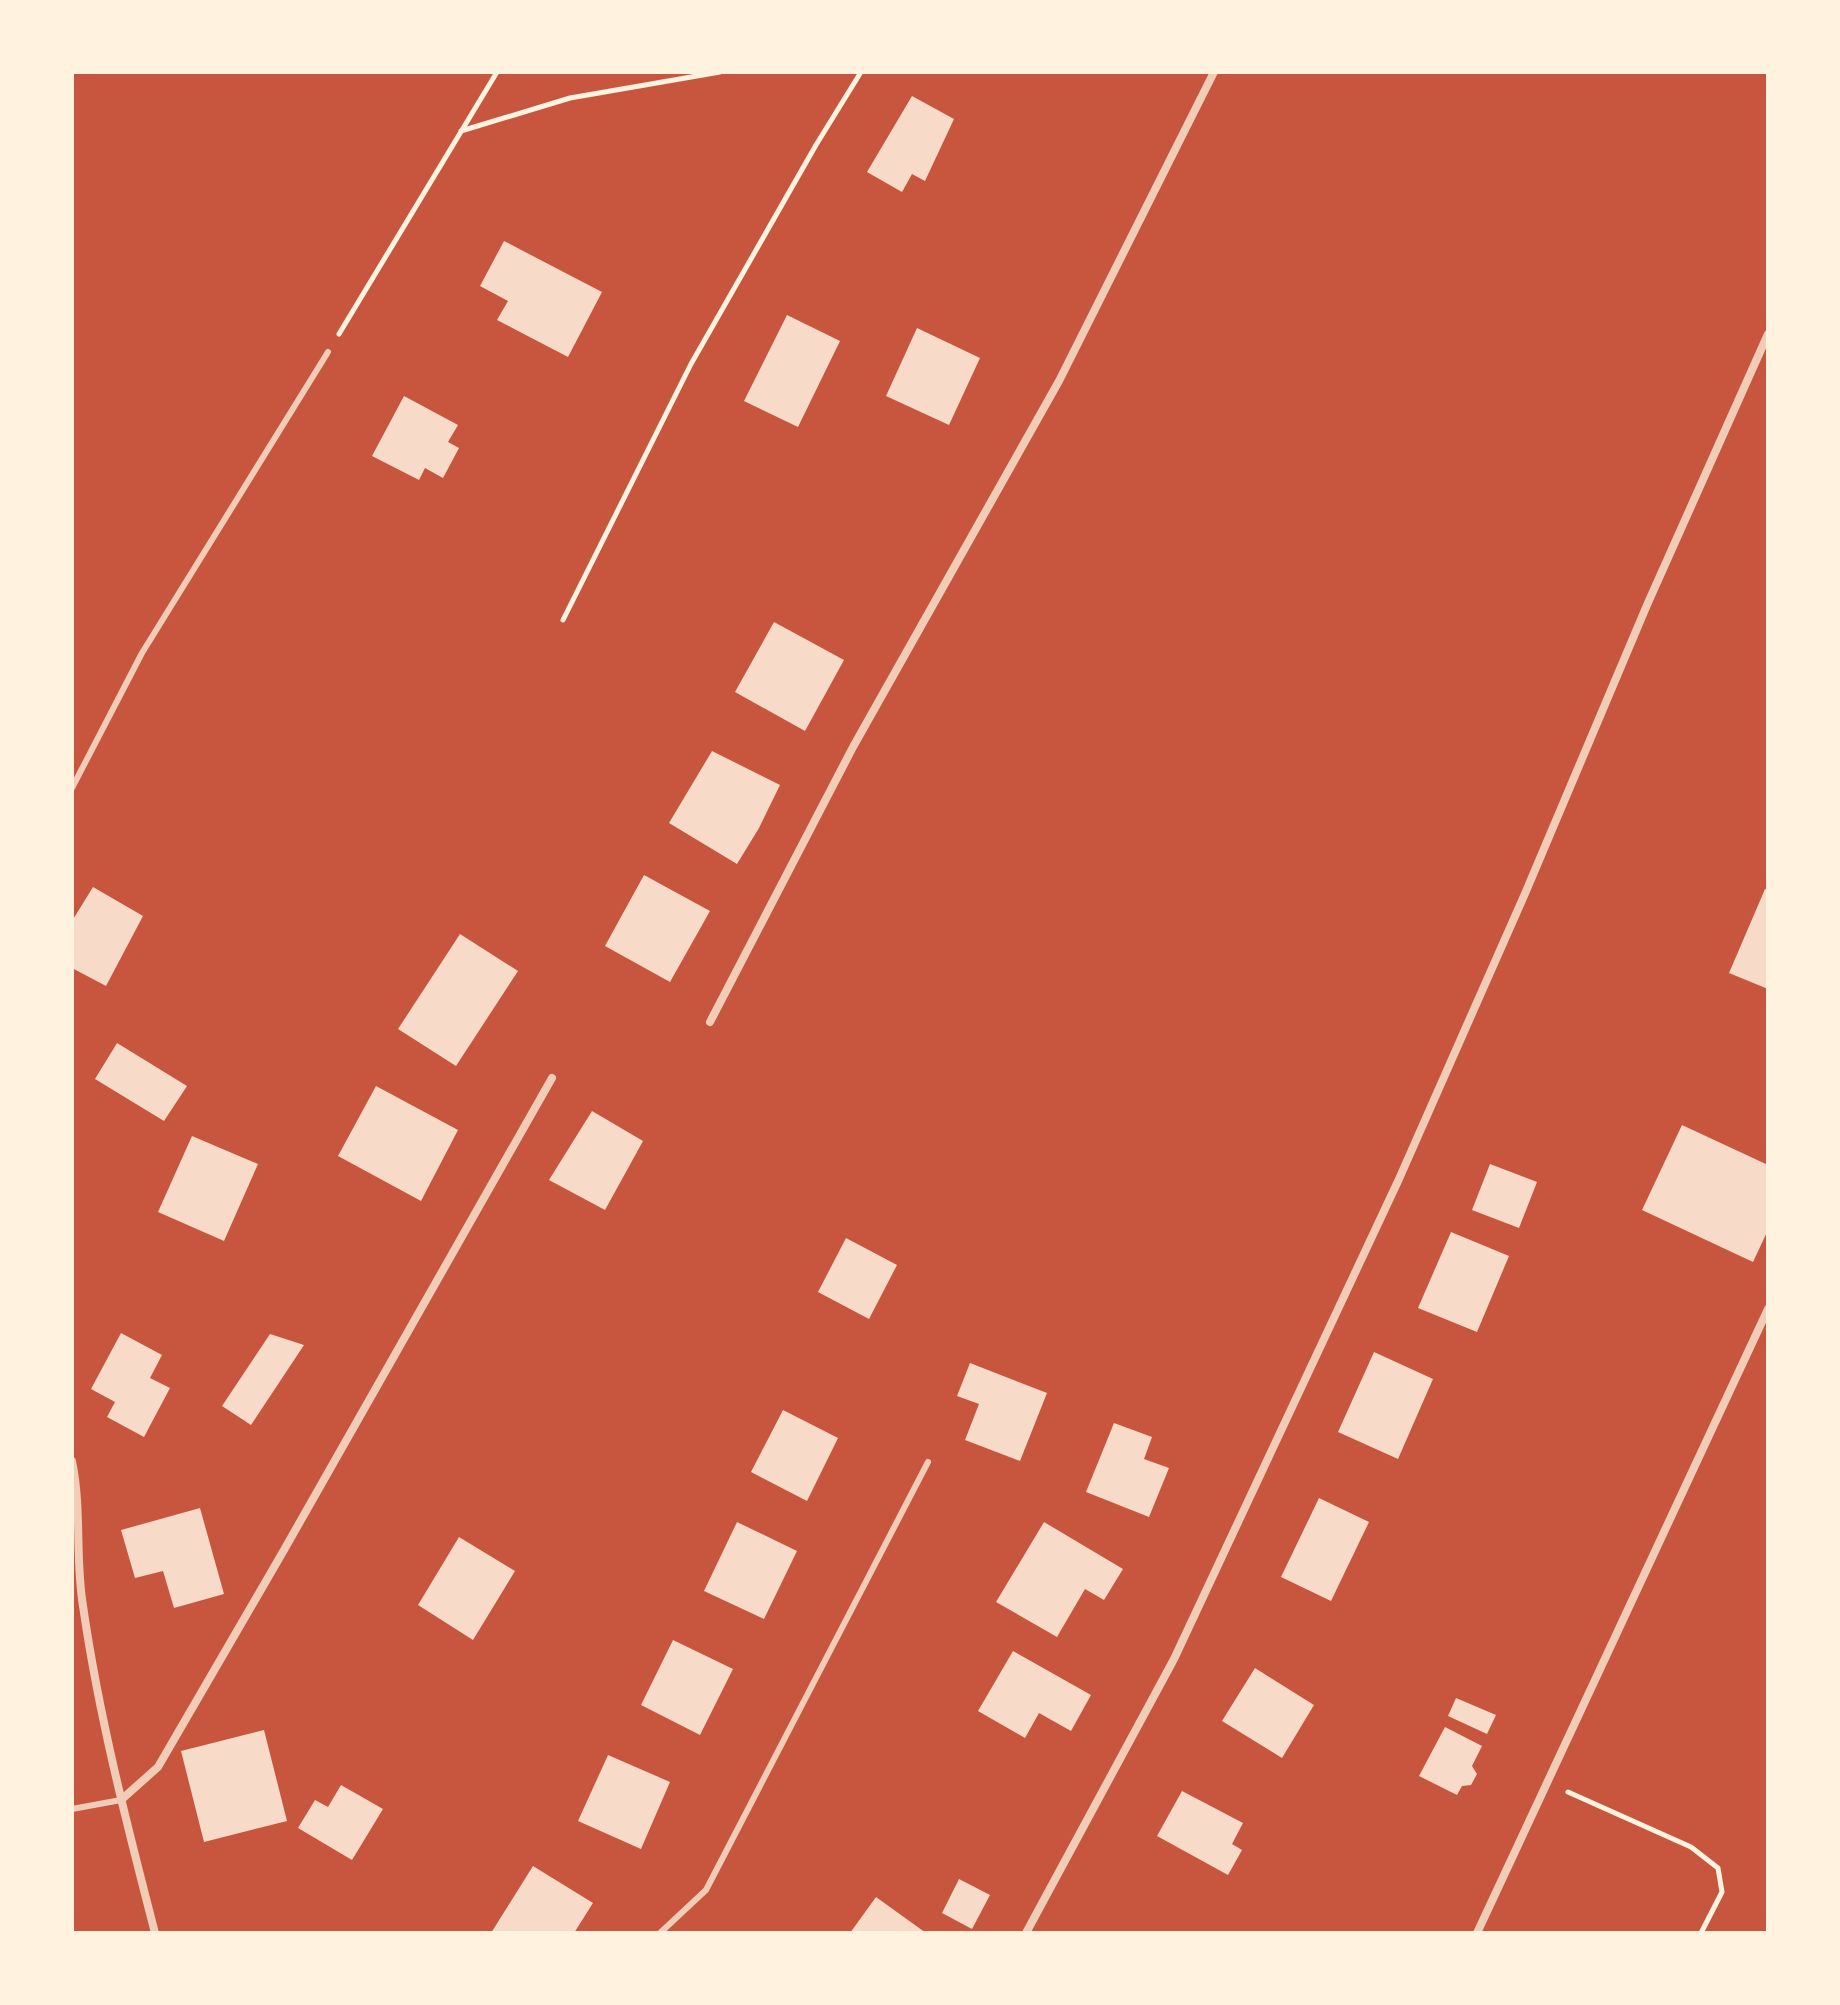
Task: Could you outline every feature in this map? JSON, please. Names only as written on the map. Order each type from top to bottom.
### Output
[{"type":"street","points":[[710,1022],[853,747],[1059,381],[1214,72]]},
{"type":"street","points":[[1026,1933],[1174,1659],[1399,1179],[1527,889],[1647,605],[1768,334]]},
{"type":"street","points":[[121,1800],[158,1767],[552,1078]]},
{"type":"street","points":[[1477,1933],[1768,1309]]},
{"type":"street","points":[[72,1461],[78,1514],[81,1594],[93,1676],[155,1933]]},
{"type":"lane","points":[[72,788],[142,653],[328,352]]},
{"type":"lane","points":[[660,1933],[706,1890],[928,1462]]},
{"type":"lane","points":[[72,1809],[121,1800]]},
{"type":"path","points":[[328,352],[497,72]]},
{"type":"path","points":[[461,131],[570,98],[720,72]]},
{"type":"path","points":[[563,620],[691,364],[861,72]]},
{"type":"path","points":[[1547,1783],[1691,1847],[1718,1868],[1722,1892],[1701,1933]]},
{"type":"building","points":[[912,96],[954,119],[925,181],[912,174],[902,192],[867,172]]},
{"type":"building","points":[[504,241],[602,292],[568,357],[497,320],[508,301],[480,286]]},
{"type":"building","points":[[787,315],[840,341],[798,427],[744,401]]},
{"type":"building","points":[[917,328],[980,358],[949,425],[886,396]]},
{"type":"building","points":[[404,396],[458,425],[448,442],[459,448],[443,478],[425,468],[419,480],[372,456]]},
{"type":"building","points":[[774,622],[844,660],[805,731],[735,692]]},
{"type":"building","points":[[712,751],[780,785],[737,864],[669,823]]},
{"type":"building","points":[[644,875],[710,911],[670,982],[605,946]]},
{"type":"building","points":[[93,887],[143,916],[106,986],[72,968],[72,921]]},
{"type":"building","points":[[1765,889],[1768,890],[1768,989],[1729,973]]},
{"type":"building","points":[[460,934],[518,971],[456,1066],[398,1029]]},
{"type":"building","points":[[117,1043],[187,1086],[164,1121],[95,1079]]},
{"type":"building","points":[[376,1086],[458,1130],[421,1201],[338,1156]]},
{"type":"building","points":[[592,1111],[643,1141],[605,1210],[549,1180]]},
{"type":"building","points":[[1682,1125],[1768,1165],[1768,1230],[1753,1262],[1642,1210]]},
{"type":"building","points":[[192,1136],[258,1164],[224,1241],[158,1212]]},
{"type":"building","points":[[1490,1164],[1537,1182],[1519,1228],[1472,1210]]},
{"type":"building","points":[[1451,1232],[1509,1256],[1477,1332],[1418,1308]]},
{"type":"building","points":[[846,1238],[897,1265],[869,1319],[818,1292]]},
{"type":"building","points":[[121,1333],[162,1355],[150,1378],[170,1388],[144,1437],[107,1417],[115,1402],[91,1389]]},
{"type":"building","points":[[270,1334],[304,1345],[251,1425],[222,1406]]},
{"type":"building","points":[[1374,1352],[1433,1379],[1398,1459],[1338,1432]]},
{"type":"building","points":[[970,1363],[1047,1393],[1020,1461],[965,1440],[979,1404],[957,1396]]},
{"type":"building","points":[[783,1410],[838,1438],[807,1501],[751,1472]]},
{"type":"building","points":[[1114,1423],[1152,1437],[1144,1459],[1169,1468],[1149,1517],[1086,1492]]},
{"type":"building","points":[[1319,1498],[1369,1522],[1331,1601],[1281,1577]]},
{"type":"building","points":[[200,1508],[224,1594],[174,1608],[163,1571],[135,1578],[121,1530]]},
{"type":"building","points":[[737,1522],[797,1551],[764,1619],[704,1591]]},
{"type":"building","points":[[1044,1522],[1123,1569],[1104,1600],[1085,1589],[1057,1637],[996,1602]]},
{"type":"building","points":[[459,1537],[515,1571],[473,1640],[418,1605]]},
{"type":"building","points":[[673,1640],[733,1669],[700,1735],[641,1705]]},
{"type":"building","points":[[1013,1651],[1091,1695],[1071,1731],[1039,1713],[1025,1738],[978,1711]]},
{"type":"building","points":[[1255,1668],[1314,1705],[1282,1758],[1222,1721]]},
{"type":"building","points":[[1456,1698],[1496,1715],[1487,1734],[1448,1716]]},
{"type":"building","points":[[1445,1727],[1482,1746],[1472,1766],[1477,1774],[1471,1785],[1462,1786],[1457,1795],[1419,1776]]},
{"type":"building","points":[[264,1730],[287,1821],[204,1842],[181,1751]]},
{"type":"building","points":[[608,1755],[670,1782],[641,1849],[578,1821]]},
{"type":"building","points":[[341,1785],[383,1809],[352,1860],[298,1828],[315,1800],[328,1807]]},
{"type":"building","points":[[1182,1791],[1243,1823],[1232,1844],[1242,1850],[1228,1875],[1157,1836]]},
{"type":"building","points":[[533,1866],[593,1903],[574,1933],[491,1933]]},
{"type":"building","points":[[959,1879],[990,1895],[972,1929],[942,1913]]},
{"type":"building","points":[[876,1897],[926,1933],[850,1933]]}]
